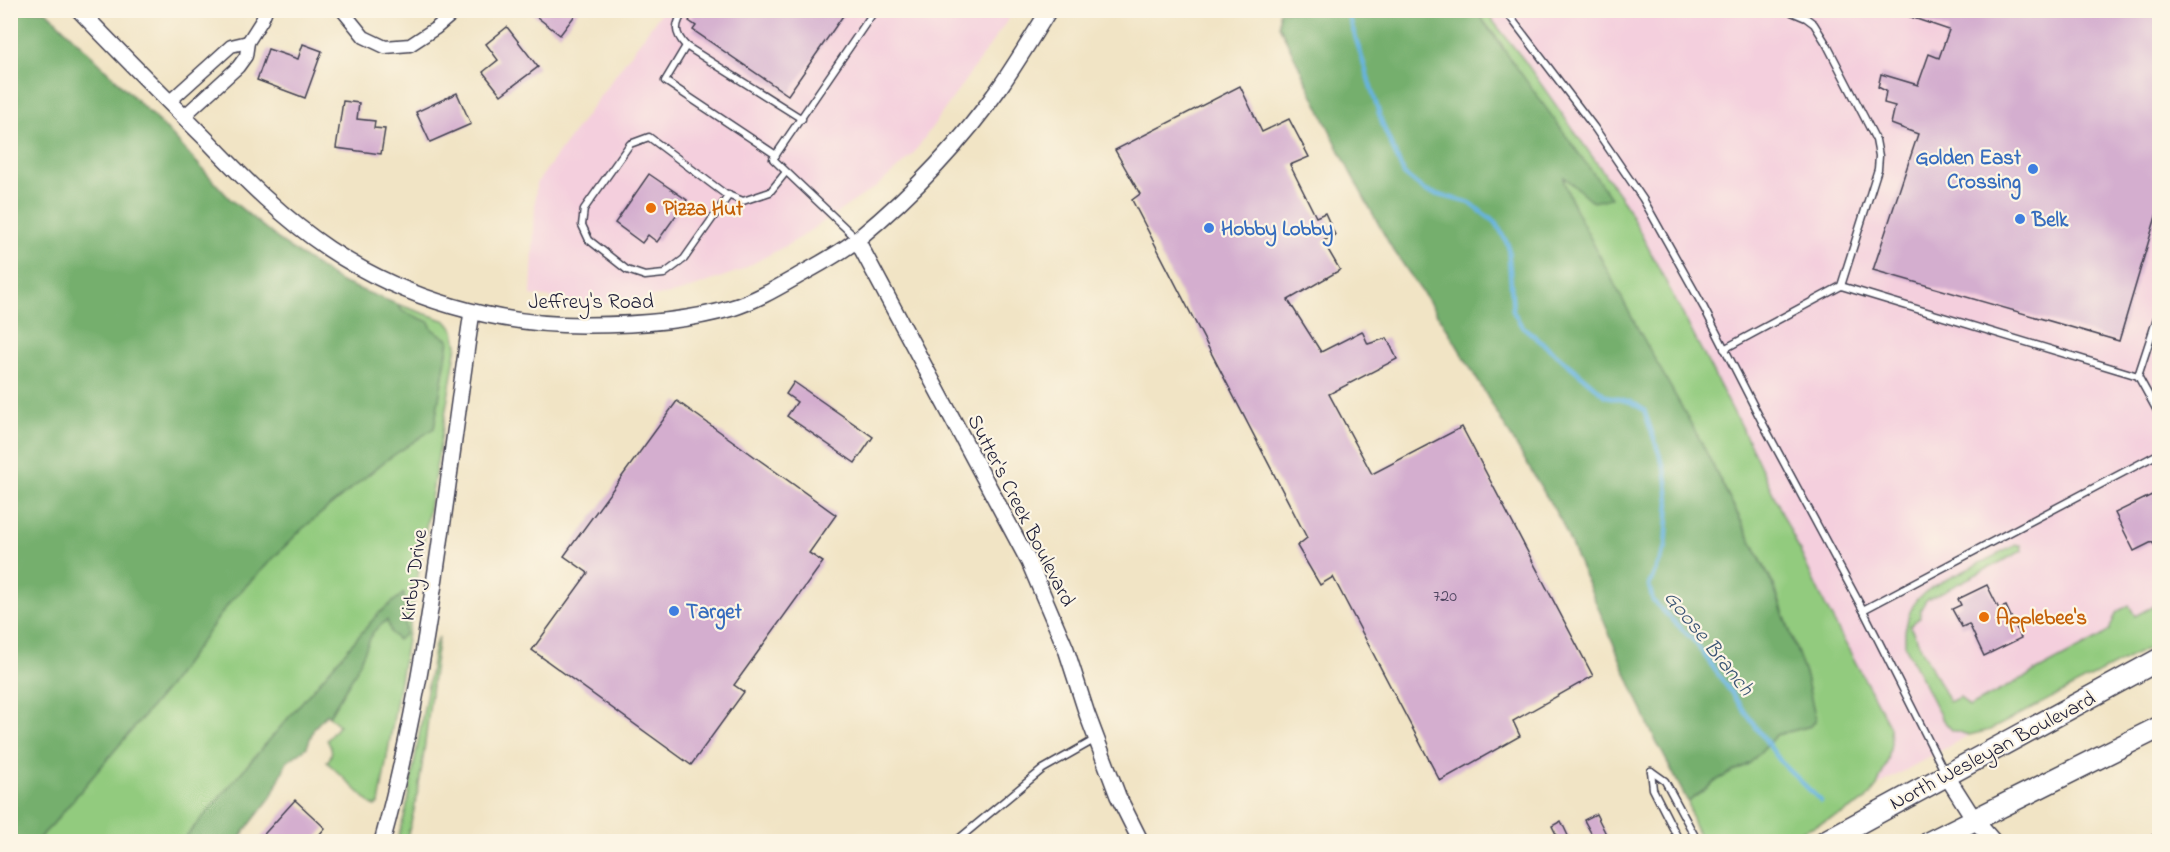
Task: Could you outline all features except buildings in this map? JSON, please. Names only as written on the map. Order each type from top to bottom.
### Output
[{"type":"highway","name":"North Wesleyan Boulevard","points":[[1824,842],[2160,659]]},
{"type":"highway","points":[[1930,842],[2160,728]]},
{"type":"street","name":"Jeffrey's Road","points":[[79,10],[291,223],[331,250],[371,274],[471,312],[520,321],[568,326],[666,322],[732,308],[769,292],[857,240],[927,176],[960,140],[1000,88],[1049,10]]},
{"type":"street","points":[[183,117],[238,67],[246,56],[248,42],[266,10]]},
{"type":"street","points":[[342,10],[364,37],[385,47],[410,45],[436,28],[457,10]]},
{"type":"street","points":[[169,102],[231,46],[248,42]]},
{"type":"street","name":"Sutter's Creek Boulevard","points":[[857,240],[1029,562],[1066,649],[1118,796],[1141,842]]},
{"type":"street","name":"Kirby Drive","points":[[382,842],[394,796],[427,625],[471,312]]},
{"type":"street","points":[[1946,775],[1974,819],[1994,842]]},
{"type":"lane","points":[[685,10],[678,20],[676,31],[678,38],[686,46],[802,119]]},
{"type":"lane","points":[[857,240],[773,159],[875,10]]},
{"type":"lane","points":[[1504,10],[1594,127],[1643,199],[1863,610],[1946,775]]},
{"type":"lane","points":[[1724,349],[1841,286],[1878,169],[1879,156],[1876,140],[1827,45],[1814,24],[1787,10]]},
{"type":"lane","points":[[686,46],[665,81],[776,155]]},
{"type":"lane","points":[[729,195],[684,259],[664,274],[645,276],[627,270],[589,240],[582,225],[584,209],[630,144],[649,137],[729,195],[742,201],[770,192],[786,172]]},
{"type":"lane","points":[[1841,286],[2138,376],[2160,416]]},
{"type":"lane","points":[[2138,376],[2160,309]]},
{"type":"lane","points":[[1863,610],[1977,551],[2016,527],[2160,453]]},
{"type":"lane","points":[[955,842],[1043,769],[1096,739]]},
{"type":"lane","points":[[1680,842],[1653,789],[1651,771],[1665,781],[1698,842]]},
{"type":"shaded area","points":[[662,11],[1014,11],[911,157],[877,186],[793,242],[739,271],[680,292],[625,302],[590,304],[531,295],[536,184]]},
{"type":"shaded area","points":[[1485,11],[2159,11],[2159,642],[1990,730],[1969,735],[1877,786],[1888,760],[1890,727],[1825,605],[1750,444],[1625,203],[1524,60]]},
{"type":"green space","points":[[10,11],[46,11],[168,131],[230,199],[284,244],[341,282],[397,304],[402,311],[429,322],[432,329],[449,340],[434,428],[385,461],[302,529],[229,603],[168,687],[52,825],[35,842],[10,841]]},
{"type":"green space","points":[[1279,11],[1476,11],[1611,198],[1593,202],[1564,177],[1575,209],[1700,440],[1773,585],[1806,677],[1816,720],[1811,726],[1776,735],[1750,763],[1719,779],[1688,802],[1650,729],[1561,521],[1446,327],[1390,245],[1350,172],[1279,25]]},
{"type":"green space","points":[[1476,11],[1485,11],[1524,60],[1625,203],[1750,444],[1825,605],[1890,727],[1891,743],[1888,760],[1877,786],[1866,800],[1844,813],[1779,841],[1704,841],[1695,828],[1688,802],[1719,779],[1750,763],[1776,735],[1811,726],[1816,720],[1806,677],[1774,585],[1700,440],[1575,209],[1564,182],[1565,176],[1502,45]]},
{"type":"green space","points":[[397,304],[446,321],[454,330],[457,345],[379,804],[375,806],[371,804],[327,762],[332,751],[327,740],[339,725],[329,716],[355,673],[373,631],[388,619],[405,634],[403,594],[378,614],[182,841],[35,842],[52,825],[168,687],[229,603],[302,529],[385,461],[434,428],[449,340],[432,329],[429,322],[402,311]]},
{"type":"green space","points":[[2016,545],[2021,545],[2022,551],[1926,600],[1920,617],[1910,626],[1949,702],[1960,697],[1969,707],[2097,639],[2109,631],[2116,613],[2129,605],[2135,616],[2159,603],[2159,642],[1990,730],[1969,735],[1952,730],[1942,719],[1905,646],[1905,631],[1909,614],[1916,600],[1932,587]]},
{"type":"green space","points":[[404,593],[405,634],[398,640],[391,633],[387,620],[373,632],[355,673],[329,716],[327,714],[314,728],[307,747],[287,762],[271,797],[237,841],[182,841],[378,614]]},
{"type":"green space","points":[[439,637],[413,816],[406,841],[397,841],[406,810],[435,645]]},
{"type":"waterway","name":"Goose Branch","points":[[1347,10],[1383,126],[1404,174],[1425,191],[1470,203],[1497,224],[1508,245],[1513,311],[1521,325],[1606,396],[1631,402],[1644,410],[1666,473],[1669,501],[1666,547],[1649,585],[1653,601],[1695,642],[1781,762],[1821,801]]},
{"type":"place","name":"Golden East Crossing","points":[[2033,169]]},
{"type":"place","name":"Pizza Hut","points":[[651,208]]},
{"type":"place","name":"Belk","points":[[2020,219]]},
{"type":"place","name":"Hobby Lobby","points":[[1209,228]]},
{"type":"place","name":"Target","points":[[674,611]]},
{"type":"place","name":"Applebee's","points":[[1984,617]]}]
